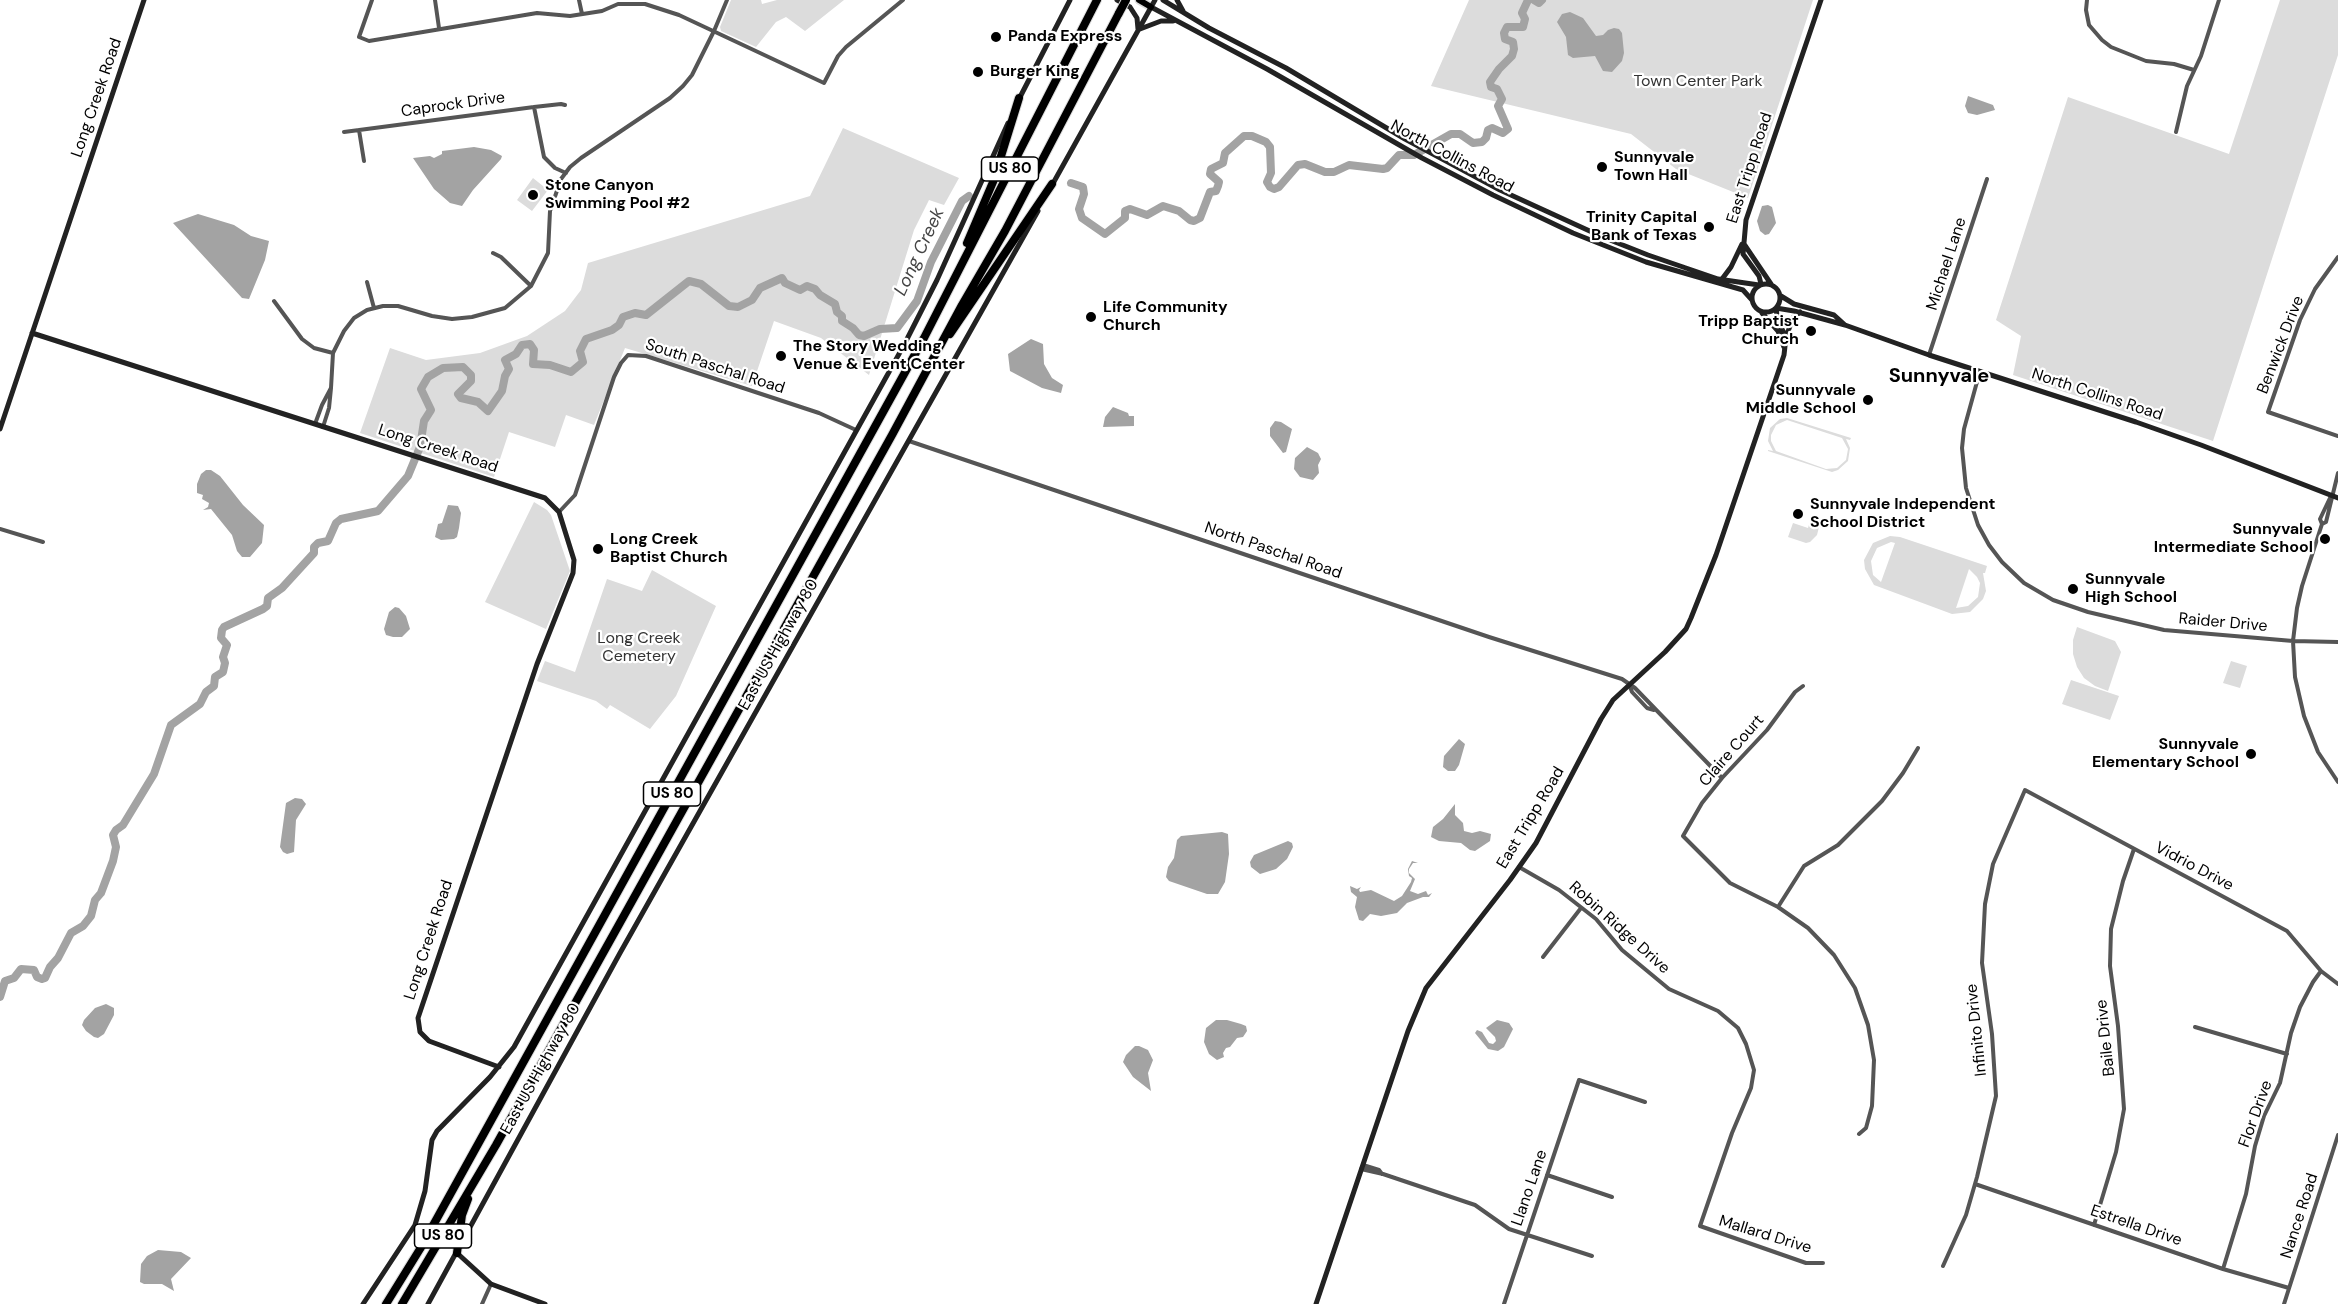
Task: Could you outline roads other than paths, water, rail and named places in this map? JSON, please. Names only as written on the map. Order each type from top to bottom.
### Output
[{"type":"highway","name":"US 80","points":[[386,1304],[420,1249],[924,339],[1097,0]]},
{"type":"highway","name":"US 80","points":[[402,1304],[483,1167],[1005,231],[1126,0]]},
{"type":"highway","points":[[924,339],[993,182],[1019,98]]},
{"type":"highway","points":[[939,347],[959,323],[1053,184]]},
{"type":"highway","points":[[457,1253],[462,1215],[483,1167]]},
{"type":"highway","points":[[380,1304],[420,1249]]},
{"type":"main road","points":[[1139,0],[1153,3]]},
{"type":"street","name":"Long Creek Road","points":[[144,0],[32,333],[545,498],[560,512],[573,560],[573,573],[537,664],[418,1018],[420,1032],[429,1041],[498,1067]]},
{"type":"street","points":[[372,0],[359,37],[369,41],[537,13],[555,16],[582,14],[602,11],[618,4],[634,3],[657,6],[824,82],[846,47],[903,0]]},
{"type":"street","points":[[435,0],[440,28]]},
{"type":"street","points":[[579,0],[582,14]]},
{"type":"street","points":[[657,6],[659,0]]},
{"type":"street","points":[[323,427],[329,408],[333,353],[344,331],[354,318],[374,308],[398,306],[452,319],[472,317],[505,308],[531,286],[548,253],[550,211],[554,194],[566,173],[580,158],[670,98],[683,86],[692,75],[727,0]]},
{"type":"street","points":[[363,1304],[415,1224],[425,1191],[432,1140],[437,1131],[514,1047],[904,345],[937,280],[1019,98],[1070,0]]},
{"type":"street","points":[[1117,0],[1130,7],[1137,18],[1138,30],[1161,21],[1181,23]]},
{"type":"street","name":"North Collins Road","points":[[1163,0],[1448,163],[1634,253]]},
{"type":"street","points":[[1177,0],[1184,13]]},
{"type":"street","name":"East Tripp Road","points":[[1760,284],[1759,276],[1746,260],[1743,243],[1746,220],[1821,0]]},
{"type":"street","points":[[2087,0],[2089,25],[2111,47],[2153,63],[2174,64],[2194,70]]},
{"type":"street","points":[[2176,132],[2187,86],[2201,56],[2219,0]]},
{"type":"street","name":"East US Highway 80","points":[[428,1304],[620,953],[1153,3]]},
{"type":"street","name":"North Collins Road","points":[[1153,3],[1181,23],[1444,170],[1573,233],[1740,289],[1752,300]]},
{"type":"street","points":[[1316,98],[1321,89]]},
{"type":"street","name":"Caprock Drive","points":[[344,132],[565,105]]},
{"type":"street","points":[[534,107],[544,157],[555,168],[566,173]]},
{"type":"street","points":[[359,130],[364,160]]},
{"type":"street","points":[[1444,170],[1448,163]]},
{"type":"street","name":"Michael Lane","points":[[1929,355],[1987,179]]},
{"type":"street","points":[[1538,216],[1541,209]]},
{"type":"street","points":[[1722,279],[1743,243]]},
{"type":"street","name":"East Tripp Road","points":[[1743,243],[1771,284]]},
{"type":"street","points":[[493,253],[501,257],[531,286]]},
{"type":"street","name":"Benwick Drive","points":[[2338,257],[2315,289],[2300,320],[2268,412],[2338,436]]},
{"type":"street","name":"North Collins Road","points":[[1676,268],[1722,279],[1760,284]]},
{"type":"street","points":[[367,282],[374,308]]},
{"type":"street","points":[[1760,310],[1768,312],[1776,308],[1781,296],[1778,288],[1771,284],[1760,284],[1753,291],[1752,300],[1760,310],[1778,331],[1784,343],[1784,355]]},
{"type":"street","name":"North Collins Road","points":[[1781,296],[1794,304],[1834,315],[1845,325]]},
{"type":"street","points":[[274,301],[302,339],[314,348],[333,353]]},
{"type":"street","name":"North Collins Road","points":[[1776,308],[1800,312],[1845,325],[2190,441],[2338,498]]},
{"type":"street","name":"East Tripp Road","points":[[1317,1304],[1408,1031],[1426,988],[1536,843],[1600,719],[1613,700],[1686,630],[1716,555],[1784,355],[1786,337],[1778,321],[1776,308]]},
{"type":"street","points":[[1786,337],[1793,318],[1800,312]]},
{"type":"street","points":[[0,429],[32,333]]},
{"type":"street","name":"South Paschal Road","points":[[560,512],[575,495],[614,377],[628,355],[646,356],[819,413],[856,430]]},
{"type":"street","name":"Raider Drive","points":[[1980,371],[1964,429],[1962,448],[1966,488],[1978,525],[1989,545],[2002,562],[2024,583],[2061,603],[2129,622],[2174,631],[2293,641],[2338,642]]},
{"type":"street","points":[[315,424],[331,388]]},
{"type":"street","name":"North Paschal Road","points":[[909,441],[1490,637],[1622,679],[1629,684]]},
{"type":"street","points":[[2338,473],[2331,496],[2320,519],[2322,524],[2302,586],[2293,641],[2295,677],[2304,716],[2318,752],[2338,782]]},
{"type":"street","points":[[0,529],[43,542]]},
{"type":"street","points":[[1629,684],[1632,692],[1647,708],[1656,711],[1722,778]]},
{"type":"street","name":"Claire Court","points":[[1778,907],[1730,883],[1683,836],[1702,803],[1722,778],[1767,730],[1795,692],[1803,686]]},
{"type":"street","points":[[1859,1134],[1866,1128],[1872,1106],[1874,1060],[1868,1025],[1855,988],[1834,955],[1808,928],[1778,907],[1804,866],[1839,845],[1882,801],[1918,748]]},
{"type":"street","name":"Vidrio Drive","points":[[2025,790],[2287,931],[2320,971],[2338,984]]},
{"type":"street","name":"Infinito Drive","points":[[1942,1266],[1966,1215],[1996,1096],[1992,1034],[1982,963],[1985,904],[1993,864],[2025,790]]},
{"type":"street","name":"Baile Drive","points":[[2094,1225],[2116,1152],[2124,1109],[2118,1026],[2110,966],[2110,929],[2134,849]]},
{"type":"street","name":"Robin Ridge Drive","points":[[1519,867],[1559,890],[1596,919],[1629,956],[1669,989],[1718,1011],[1738,1028],[1754,1070],[1752,1088],[1732,1133],[1700,1226]]},
{"type":"street","points":[[1543,957],[1582,908]]},
{"type":"street","name":"Flor Drive","points":[[2223,1269],[2246,1194],[2255,1146],[2264,1116],[2280,1083],[2300,1007],[2320,971]]},
{"type":"street","points":[[2195,1027],[2287,1054]]},
{"type":"street","name":"Llano Lane","points":[[1504,1304],[1579,1080],[1645,1102]]},
{"type":"street","name":"Nance Road","points":[[2284,1304],[2338,1135]]},
{"type":"street","points":[[1362,1167],[1379,1170],[1383,1174],[1475,1205],[1509,1229],[1592,1256]]},
{"type":"street","points":[[1547,1175],[1612,1197]]},
{"type":"street","name":"Estrella Drive","points":[[1975,1184],[2223,1269],[2289,1288]]},
{"type":"street","name":"Mallard Drive","points":[[1700,1226],[1806,1263],[1823,1263]]},
{"type":"street","points":[[457,1253],[491,1284],[545,1304]]},
{"type":"street","points":[[482,1304],[491,1284]]},
{"type":"waterway","name":"Long Creek","points":[[1071,183],[1083,187],[1084,194],[1079,209],[1082,218],[1105,234],[1125,218],[1125,211],[1130,209],[1147,215],[1163,206],[1179,211],[1190,220],[1200,218],[1210,192],[1216,191],[1219,182],[1210,174],[1211,169],[1223,163],[1225,153],[1244,136],[1252,136],[1266,142],[1270,147],[1271,173],[1267,182],[1274,189],[1279,187],[1298,165],[1305,164],[1325,172],[1334,172],[1349,165],[1383,169],[1387,168],[1399,155],[1414,155],[1451,134],[1460,134],[1473,143],[1482,142],[1488,130],[1492,128],[1503,133],[1508,129],[1498,106],[1502,99],[1497,89],[1491,87],[1490,82],[1512,56],[1513,42],[1505,39],[1504,33],[1507,27],[1523,27],[1525,19],[1522,13],[1528,0]]},
{"type":"waterway","name":"Long Creek","points":[[1534,0],[1539,3],[1542,0]]},
{"type":"waterway","name":"Long Creek","points":[[0,997],[5,981],[14,978],[21,969],[34,970],[37,977],[45,978],[71,933],[83,926],[91,916],[95,900],[101,893],[113,861],[116,847],[113,835],[123,825],[154,774],[171,725],[200,704],[206,692],[214,686],[215,677],[223,672],[225,663],[223,657],[227,645],[221,638],[224,627],[267,606],[268,598],[282,588],[314,553],[314,547],[318,543],[328,541],[336,523],[341,519],[378,511],[408,476],[420,447],[424,421],[431,410],[421,389],[428,377],[443,368],[463,367],[471,375],[471,381],[458,394],[461,398],[478,402],[488,411],[502,391],[509,369],[505,360],[516,354],[522,345],[530,344],[534,350],[533,364],[550,365],[571,372],[583,362],[580,351],[586,339],[612,330],[619,325],[623,317],[635,313],[646,315],[689,281],[701,284],[729,306],[738,307],[752,300],[760,288],[782,278],[785,283],[800,290],[807,286],[815,289],[835,304],[837,312],[842,316],[842,321],[859,335],[864,336],[880,329],[897,328],[917,301],[931,262],[962,201],[969,196]]},
{"type":"place","name":"Panda Express","points":[[996,37]]},
{"type":"place","name":"Burger King","points":[[978,72]]},
{"type":"place","name":"Sunnyvale Town Hall","points":[[1602,167]]},
{"type":"place","name":"Stone Canyon Swimming Pool #2","points":[[533,195]]},
{"type":"place","name":"Trinity Capital Bank of Texas","points":[[1709,227]]},
{"type":"place","name":"Life Community Church","points":[[1091,317]]},
{"type":"place","name":"Tripp Baptist Church","points":[[1811,331]]},
{"type":"place","name":"The Story Wedding Venue & Event Center","points":[[781,356]]},
{"type":"place","name":"Sunnyvale Middle School","points":[[1868,400]]},
{"type":"place","name":"Sunnyvale Independent School District","points":[[1798,514]]},
{"type":"place","name":"Sunnyvale Intermediate School","points":[[2325,539]]},
{"type":"place","name":"Long Creek Baptist Church","points":[[598,549]]},
{"type":"place","name":"Sunnyvale High School","points":[[2073,589]]},
{"type":"place","name":"Sunnyvale Elementary School","points":[[2251,754]]},
{"type":"district","name":"Sunnyvale","points":[[1939,377]]},
{"type":"park label","name":"Town Center Park","points":[[1698,82]]},
{"type":"park label","name":"Long Creek Cemetery","points":[[639,648]]}]
